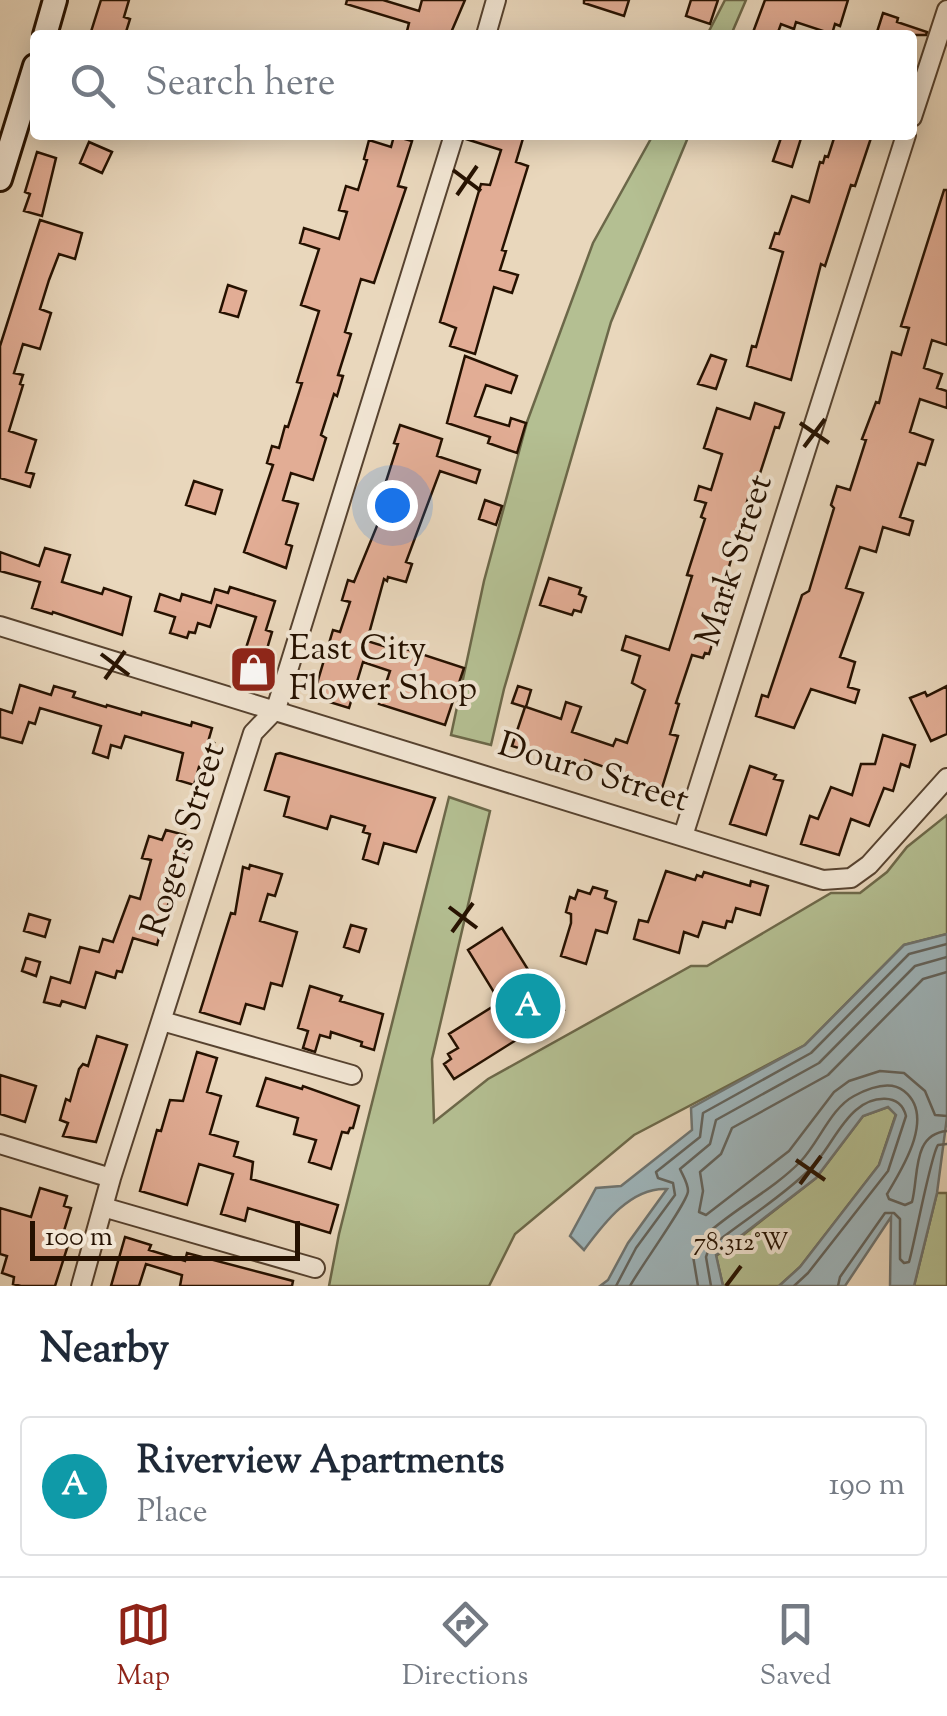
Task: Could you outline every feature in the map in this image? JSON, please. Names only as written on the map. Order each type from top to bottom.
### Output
[{"type":"main road","points":[[46,30],[55,0]]},
{"type":"main road","points":[[0,180],[30,82]]},
{"type":"street","points":[[487,30],[496,0]]},
{"type":"street","points":[[917,102],[947,10]]},
{"type":"street","name":"Rogers Street","points":[[80,1286],[110,1178],[253,734],[276,709],[452,140]]},
{"type":"street","name":"Mark Street","points":[[682,836],[904,140]]},
{"type":"street","name":"Douro Street","points":[[0,626],[822,880],[851,878],[869,865],[947,778]]},
{"type":"street","points":[[162,1021],[352,1075]]},
{"type":"street","points":[[0,1144],[110,1178]]},
{"type":"street","points":[[103,1207],[315,1268]]},
{"type":"green space","points":[[725,0],[746,0],[733,30],[710,30]]},
{"type":"green space","points":[[650,140],[687,140],[611,322],[491,745],[451,735],[484,581],[527,422],[593,243]]},
{"type":"green space","points":[[449,797],[490,811],[432,1059],[434,1122],[488,1079],[691,966],[707,966],[831,893],[860,893],[947,815],[947,934],[904,945],[805,1045],[634,1135],[515,1234],[489,1286],[329,1286]]},
{"type":"green space","points":[[888,1107],[896,1114],[879,1165],[800,1267],[779,1286],[723,1286],[716,1256],[816,1178],[863,1116]]},
{"type":"green space","points":[[937,1193],[947,1193],[947,1286],[914,1286]]},
{"type":"water","points":[[947,934],[947,1117],[937,1193],[914,1286],[890,1286],[891,1217],[845,1286],[779,1286],[800,1267],[879,1165],[896,1115],[888,1107],[863,1116],[816,1178],[716,1255],[723,1286],[600,1286],[608,1280],[628,1243],[667,1189],[630,1200],[584,1250],[570,1236],[596,1188],[621,1186],[692,1130],[691,1108],[805,1045],[904,945]]},
{"type":"building","points":[[101,0],[129,0],[124,17],[130,19],[127,30],[92,30]]},
{"type":"building","points":[[347,0],[383,0],[419,11],[422,0],[465,0],[452,30],[407,30],[409,23],[346,4]]},
{"type":"building","points":[[584,0],[629,0],[624,16]]},
{"type":"building","points":[[691,0],[718,0],[710,24],[686,16]]},
{"type":"building","points":[[765,0],[848,0],[840,26],[835,24],[833,30],[796,22],[794,29],[781,24],[779,30],[754,30]]},
{"type":"building","points":[[883,13],[927,32],[917,35],[917,30],[878,30]]},
{"type":"building","points":[[369,140],[391,147],[393,140],[412,141],[398,186],[406,188],[374,283],[361,279],[345,332],[351,334],[338,375],[343,376],[321,435],[326,438],[313,480],[291,473],[283,500],[298,504],[286,544],[292,546],[286,568],[244,552],[273,465],[267,463],[272,446],[279,448],[302,383],[297,382],[319,311],[301,305],[319,249],[300,243],[304,228],[339,239],[347,212],[339,210],[346,186],[358,190]]},
{"type":"building","points":[[469,140],[523,140],[516,162],[528,166],[502,250],[506,251],[500,270],[518,275],[512,293],[494,287],[475,354],[450,346],[456,328],[440,322],[481,184],[490,185],[501,150]]},
{"type":"building","points":[[780,140],[800,140],[792,167],[773,161]]},
{"type":"building","points":[[833,140],[870,140],[825,266],[821,264],[791,380],[747,366],[783,252],[770,248],[775,233],[779,234],[792,196],[809,202],[820,162],[828,157]]},
{"type":"building","points":[[89,142],[112,152],[102,173],[80,163]]},
{"type":"building","points":[[37,152],[56,158],[42,216],[24,211],[30,194],[25,192]]},
{"type":"building","points":[[944,190],[947,345],[932,340],[924,368],[942,374],[937,388],[947,391],[947,408],[920,399],[910,432],[933,440],[925,465],[918,463],[900,517],[913,521],[909,535],[883,527],[876,552],[860,547],[846,588],[863,593],[840,657],[855,662],[848,687],[859,690],[855,703],[811,689],[794,728],[756,716],[762,695],[768,697],[802,595],[809,591],[837,486],[850,490],[866,440],[862,439],[876,402],[879,403],[892,352],[901,355],[909,328],[901,326]]},
{"type":"building","points":[[40,220],[82,233],[75,259],[59,254],[49,280],[40,309],[51,313],[40,349],[23,344],[14,373],[23,375],[23,385],[9,431],[36,440],[26,472],[34,474],[30,487],[0,478],[0,346]]},
{"type":"building","points":[[228,285],[246,291],[238,317],[220,312]]},
{"type":"building","points":[[711,355],[726,360],[716,389],[698,384]]},
{"type":"building","points":[[465,356],[517,376],[511,393],[486,385],[475,416],[509,426],[511,418],[526,423],[517,453],[488,443],[490,437],[447,423]]},
{"type":"building","points":[[755,403],[784,413],[779,428],[775,427],[754,492],[750,491],[727,574],[731,575],[731,583],[709,654],[705,653],[703,658],[692,655],[676,703],[679,704],[670,734],[678,736],[662,788],[585,760],[583,766],[532,748],[531,752],[512,746],[525,707],[512,703],[518,686],[531,690],[526,707],[561,719],[566,702],[581,707],[572,732],[613,746],[616,739],[627,743],[645,690],[632,683],[640,656],[622,650],[626,636],[669,650],[705,519],[701,517],[706,503],[695,500],[699,486],[711,490],[722,454],[704,448],[717,408],[750,419]]},
{"type":"building","points":[[400,425],[442,439],[437,456],[480,470],[476,483],[440,471],[406,562],[412,564],[406,582],[384,579],[367,641],[396,650],[397,646],[464,668],[445,725],[379,704],[390,671],[363,662],[349,708],[313,697],[333,630],[340,632],[350,602],[342,600],[348,580],[354,582],[379,521],[374,519],[398,444],[394,443]]},
{"type":"building","points":[[194,481],[222,490],[215,514],[186,505]]},
{"type":"building","points":[[485,500],[502,506],[496,525],[479,519]]},
{"type":"building","points":[[45,548],[70,555],[62,582],[102,594],[104,588],[131,597],[122,635],[32,608],[40,582],[0,571],[0,552],[39,566]]},
{"type":"building","points":[[549,578],[581,588],[579,594],[586,597],[581,612],[574,610],[572,615],[540,605]]},
{"type":"building","points":[[230,587],[275,601],[266,630],[272,632],[258,679],[238,673],[256,617],[217,605],[210,627],[198,623],[195,633],[189,632],[187,638],[170,633],[175,617],[155,611],[160,594],[180,601],[182,594],[211,603],[215,589],[228,593]]},
{"type":"building","points":[[20,685],[51,695],[54,686],[75,692],[73,697],[106,707],[212,728],[208,742],[214,743],[209,758],[204,769],[199,767],[194,785],[177,780],[183,753],[125,736],[121,748],[111,745],[108,758],[93,753],[101,726],[40,708],[35,724],[29,722],[22,743],[0,737],[0,709],[12,713]]},
{"type":"building","points":[[947,686],[947,734],[931,741],[910,698],[925,692],[927,696]]},
{"type":"building","points":[[883,735],[915,745],[909,767],[901,764],[893,791],[884,788],[869,826],[851,819],[839,855],[801,844],[810,816],[818,819],[831,787],[852,795],[861,764],[875,764]]},
{"type":"building","points":[[276,754],[435,798],[416,852],[384,843],[378,864],[363,859],[370,834],[363,832],[365,826],[331,816],[327,829],[284,816],[289,797],[265,790]]},
{"type":"building","points":[[750,766],[783,781],[766,835],[730,824]]},
{"type":"building","points":[[166,830],[185,835],[180,849],[186,850],[157,945],[133,938],[122,972],[117,971],[115,978],[96,972],[85,1008],[62,1001],[60,1006],[44,1002],[51,977],[70,983],[80,947],[99,952],[103,939],[113,942],[130,896],[140,899],[151,860],[142,858],[149,836],[162,840]]},
{"type":"building","points":[[250,865],[282,874],[275,896],[268,894],[260,921],[297,932],[282,986],[271,983],[264,1009],[246,1004],[240,1024],[200,1012],[231,913],[235,914],[243,867],[249,869]]},
{"type":"building","points":[[666,871],[695,880],[704,872],[750,886],[751,881],[768,886],[760,915],[736,908],[732,922],[727,921],[725,928],[703,922],[698,937],[684,932],[679,953],[634,939],[639,920],[648,922]]},
{"type":"building","points":[[593,887],[607,891],[605,898],[616,902],[607,933],[596,930],[586,964],[561,956],[571,923],[571,914],[566,912],[570,897],[575,899],[578,890],[590,894]]},
{"type":"building","points":[[29,914],[50,920],[45,937],[24,931]]},
{"type":"building","points":[[351,925],[366,929],[359,952],[344,947]]},
{"type":"building","points":[[502,928],[547,1000],[554,995],[564,1010],[454,1079],[444,1064],[451,1059],[448,1054],[458,1048],[449,1034],[500,1002],[468,950]]},
{"type":"building","points":[[26,958],[40,962],[36,976],[22,971]]},
{"type":"building","points":[[310,986],[342,996],[340,1001],[383,1014],[374,1050],[331,1032],[330,1038],[320,1035],[315,1052],[303,1048],[308,1031],[298,1028]]},
{"type":"building","points":[[97,1036],[127,1045],[96,1142],[63,1136],[68,1123],[60,1120],[79,1069],[83,1064],[88,1066]]},
{"type":"building","points":[[197,1052],[217,1058],[207,1092],[221,1096],[210,1134],[238,1142],[234,1156],[253,1162],[251,1179],[338,1205],[330,1233],[248,1208],[245,1221],[221,1214],[233,1174],[199,1164],[187,1205],[140,1191],[157,1130],[161,1131],[170,1100],[183,1101]]},
{"type":"building","points":[[0,1075],[36,1086],[25,1122],[0,1114]]},
{"type":"building","points":[[266,1078],[302,1089],[303,1086],[359,1106],[353,1128],[342,1132],[331,1169],[309,1162],[316,1140],[294,1134],[298,1118],[257,1106]]},
{"type":"building","points":[[40,1188],[67,1196],[64,1206],[71,1208],[63,1234],[70,1239],[55,1286],[21,1286],[13,1284],[14,1277],[2,1273],[7,1256],[0,1254],[0,1208],[31,1217]]},
{"type":"building","points":[[125,1237],[151,1245],[149,1250],[185,1261],[187,1253],[293,1281],[292,1286],[180,1286],[182,1275],[146,1264],[139,1286],[111,1286]]},
{"type":"place","name":"East City Flower Shop","points":[[254,670]]},
{"type":"place","name":"Riverview Apartments","points":[[528,1006]]}]
